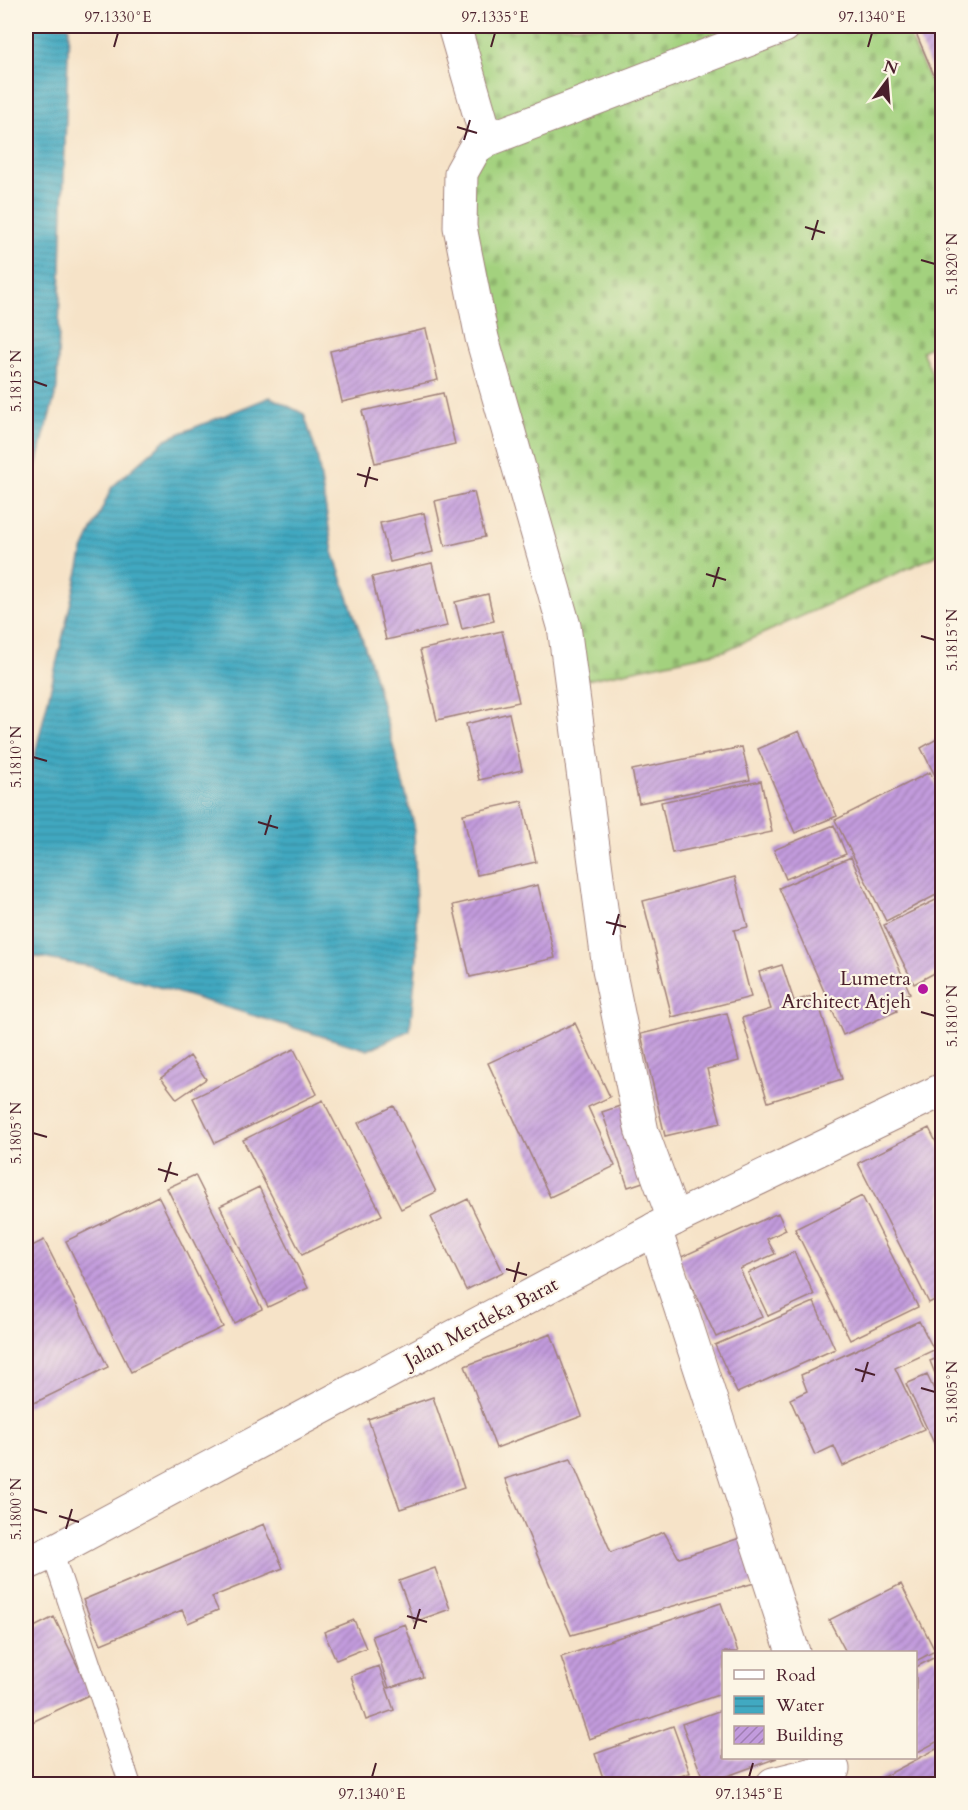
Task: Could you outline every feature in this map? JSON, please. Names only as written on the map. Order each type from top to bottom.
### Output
[{"type":"street","points":[[454,26],[487,140]]},
{"type":"street","points":[[784,26],[487,140],[476,148],[461,173],[460,227],[482,338],[564,626],[609,969],[642,1132],[664,1224],[792,1651]]},
{"type":"street","name":"Jalan Merdeka Barat","points":[[39,1558],[664,1224],[942,1090]]},
{"type":"street","points":[[773,1785],[833,1770]]},
{"type":"lane","points":[[39,1558],[130,1785]]},
{"type":"green space","points":[[457,26],[905,26],[942,108],[942,341],[922,351],[942,395],[942,553],[724,651],[572,683],[487,339],[466,172],[491,139]]},
{"type":"water","points":[[26,26],[69,26],[57,389],[26,501]]},
{"type":"water","points":[[270,397],[304,414],[317,455],[333,552],[372,668],[414,824],[417,957],[410,1030],[368,1050],[92,967],[26,955],[26,793],[83,550],[112,487],[166,439]]},
{"type":"building","points":[[913,26],[942,26],[942,94]]},
{"type":"building","points":[[426,329],[438,380],[342,402],[330,351]]},
{"type":"building","points":[[443,393],[455,444],[375,463],[362,411]]},
{"type":"building","points":[[474,492],[485,537],[445,546],[435,501]]},
{"type":"building","points":[[424,513],[433,552],[390,562],[380,523]]},
{"type":"building","points":[[432,563],[447,626],[386,640],[372,577]]},
{"type":"building","points":[[488,594],[494,621],[462,629],[455,602]]},
{"type":"building","points":[[502,631],[519,702],[437,720],[420,650]]},
{"type":"building","points":[[509,713],[522,770],[479,780],[466,724]]},
{"type":"building","points":[[799,731],[837,816],[795,833],[758,749]]},
{"type":"building","points":[[942,736],[942,789],[921,748]]},
{"type":"building","points":[[742,747],[750,780],[639,803],[632,770]]},
{"type":"building","points":[[930,772],[942,796],[942,892],[886,921],[835,820]]},
{"type":"building","points":[[761,781],[772,832],[672,853],[661,802]]},
{"type":"building","points":[[522,801],[536,862],[477,875],[463,814]]},
{"type":"building","points":[[834,825],[846,854],[786,879],[774,850]]},
{"type":"building","points":[[851,857],[910,993],[892,1000],[897,1011],[843,1035],[779,888]]},
{"type":"building","points":[[735,877],[748,927],[734,930],[751,997],[672,1017],[643,901]]},
{"type":"building","points":[[538,885],[555,958],[470,977],[453,905]]},
{"type":"building","points":[[942,897],[942,969],[914,984],[884,925]]},
{"type":"building","points":[[782,965],[794,1001],[816,995],[842,1079],[768,1102],[742,1018],[771,1009],[759,972]]},
{"type":"building","points":[[727,1013],[739,1061],[707,1069],[721,1123],[665,1136],[641,1034]]},
{"type":"building","points":[[575,1023],[610,1097],[588,1107],[615,1166],[550,1197],[488,1063]]},
{"type":"building","points":[[294,1049],[317,1094],[215,1143],[193,1098]]},
{"type":"building","points":[[190,1056],[206,1079],[177,1099],[161,1078]]},
{"type":"building","points":[[323,1100],[382,1215],[302,1255],[243,1140]]},
{"type":"building","points":[[626,1104],[652,1179],[628,1187],[602,1112]]},
{"type":"building","points":[[394,1106],[436,1192],[401,1209],[358,1123]]},
{"type":"building","points":[[929,1128],[942,1154],[942,1296],[929,1303],[858,1163]]},
{"type":"building","points":[[195,1175],[262,1309],[234,1323],[167,1188]]},
{"type":"building","points":[[259,1187],[308,1288],[268,1307],[220,1206]]},
{"type":"building","points":[[158,1196],[223,1327],[131,1372],[66,1241]]},
{"type":"building","points":[[862,1196],[918,1307],[850,1340],[795,1229]]},
{"type":"building","points":[[468,1199],[503,1272],[466,1290],[431,1217]]},
{"type":"building","points":[[778,1213],[786,1230],[767,1239],[775,1254],[740,1269],[762,1317],[716,1337],[679,1258]]},
{"type":"building","points":[[44,1240],[108,1367],[26,1407],[26,1249]]},
{"type":"building","points":[[794,1252],[814,1295],[768,1316],[748,1273]]},
{"type":"building","points":[[814,1302],[835,1349],[737,1393],[715,1345]]},
{"type":"building","points":[[919,1321],[934,1350],[895,1368],[924,1429],[843,1466],[834,1446],[815,1455],[790,1399],[807,1391],[801,1375]]},
{"type":"building","points":[[551,1334],[582,1416],[496,1448],[465,1366]]},
{"type":"building","points":[[942,1356],[942,1391],[930,1361]]},
{"type":"building","points":[[927,1375],[942,1406],[942,1460],[906,1384]]},
{"type":"building","points":[[433,1397],[464,1488],[400,1509],[368,1419]]},
{"type":"building","points":[[571,1459],[611,1552],[664,1532],[679,1558],[743,1537],[758,1582],[571,1635],[505,1479]]},
{"type":"building","points":[[264,1524],[283,1568],[212,1597],[218,1610],[188,1623],[182,1610],[101,1644],[83,1600]]},
{"type":"building","points":[[435,1568],[450,1609],[414,1622],[399,1581]]},
{"type":"building","points":[[901,1584],[935,1651],[917,1660],[917,1651],[845,1651],[829,1620]]},
{"type":"building","points":[[721,1603],[738,1651],[722,1651],[722,1694],[589,1739],[561,1657]]},
{"type":"building","points":[[54,1617],[91,1694],[26,1725],[26,1631]]},
{"type":"building","points":[[354,1620],[366,1648],[336,1660],[324,1632]]},
{"type":"building","points":[[405,1624],[423,1677],[389,1688],[372,1636]]},
{"type":"building","points":[[935,1657],[942,1670],[942,1739],[917,1752],[917,1666]]},
{"type":"building","points":[[379,1666],[394,1710],[366,1720],[351,1676]]},
{"type":"building","points":[[722,1710],[722,1759],[774,1759],[705,1784],[682,1724]]},
{"type":"building","points":[[673,1726],[690,1773],[656,1784],[605,1784],[595,1754]]},
{"type":"building","points":[[942,1746],[942,1784],[870,1784]]},
{"type":"place","name":"Lumetra Architect Atjeh","points":[[923,989]]}]
